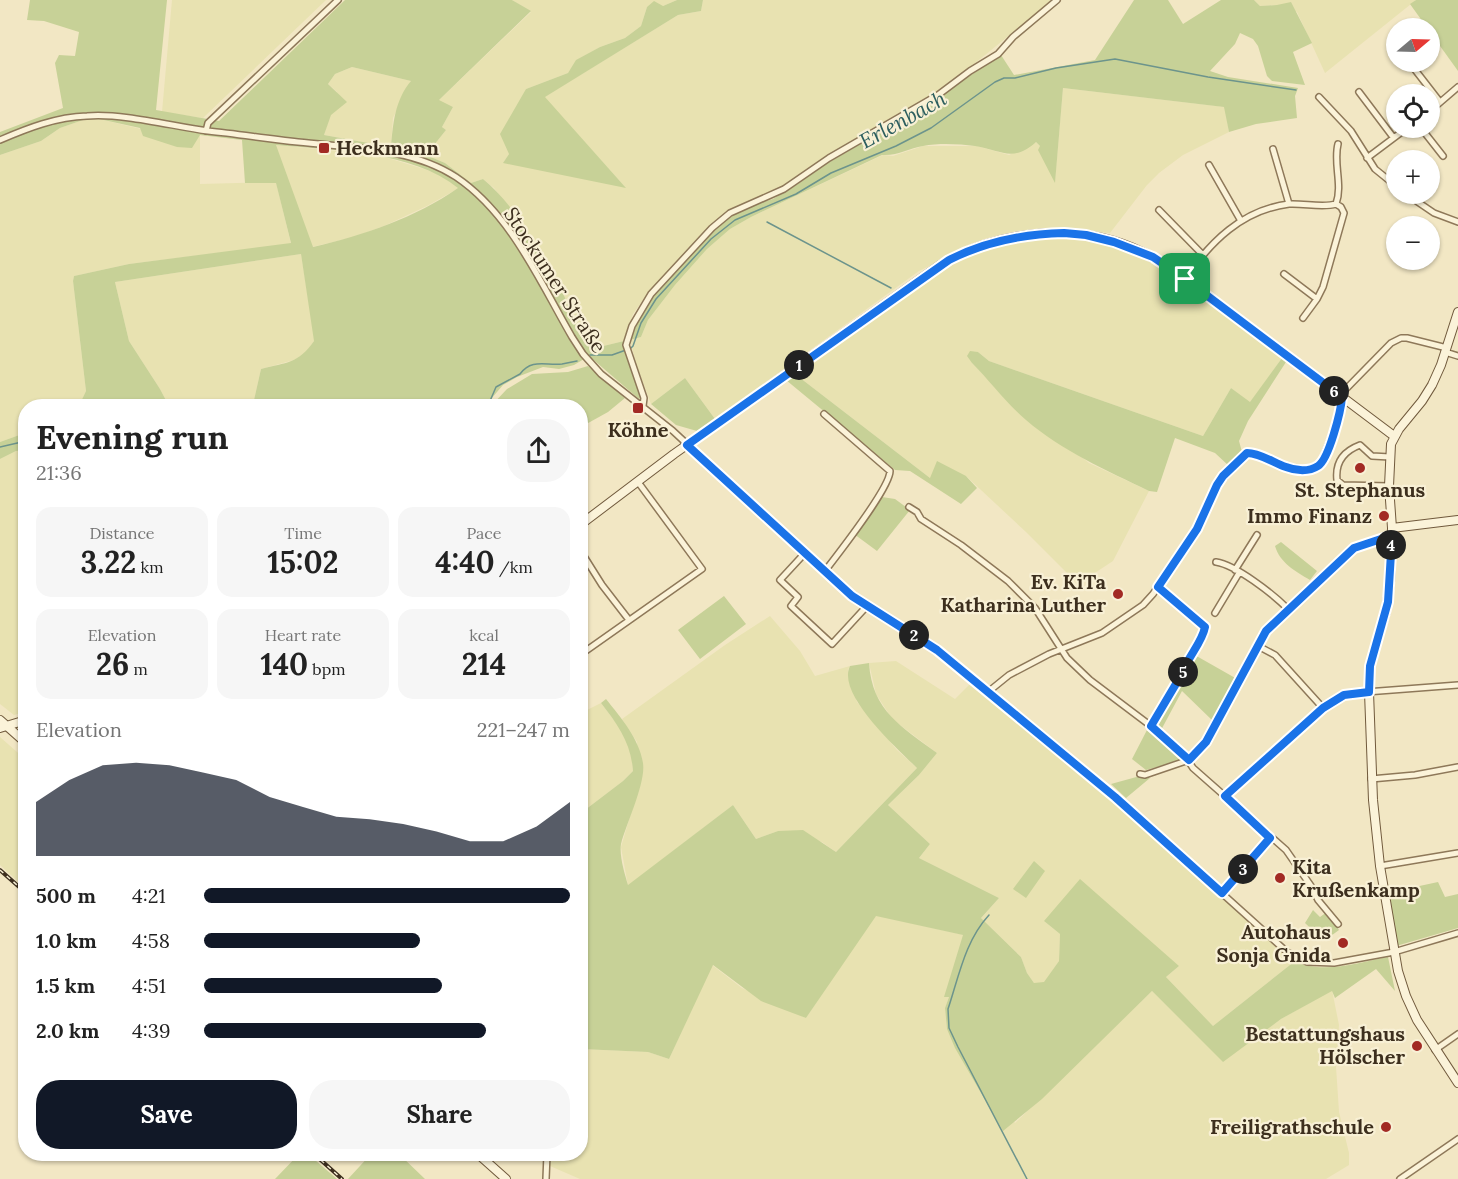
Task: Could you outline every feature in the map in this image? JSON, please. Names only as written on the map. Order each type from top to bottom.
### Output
[{"type":"main road","points":[[588,519],[687,445],[940,265],[981,246],[1030,235],[1064,233],[1086,235],[1141,251],[1185,279],[1394,436]]},
{"type":"main road","points":[[1458,312],[1446,350],[1428,392],[1394,436],[1390,457],[1392,537],[1388,602],[1372,658],[1369,692],[1371,779],[1380,866],[1394,952],[1406,996],[1417,1020],[1458,1083]]},
{"type":"main road","points":[[1392,528],[1458,520]]},
{"type":"main road","points":[[2,725],[18,722]]},
{"type":"main road","points":[[2,725],[18,737]]},
{"type":"main road","points":[[486,1161],[506,1179]]},
{"type":"street","points":[[206,130],[208,123],[338,0]]},
{"type":"street","points":[[643,406],[644,398],[627,348],[632,326],[651,294],[712,228],[730,213],[784,189],[830,158],[938,95],[998,54],[1013,37],[1057,0]]},
{"type":"street","points":[[1417,72],[1426,84]]},
{"type":"street","points":[[1440,102],[1458,87]]},
{"type":"street","points":[[1359,92],[1386,128]]},
{"type":"street","points":[[1319,97],[1351,131],[1375,169],[1386,178]]},
{"type":"street","name":"Stockumer Straße","points":[[0,140],[28,128],[60,119],[97,115],[370,150],[421,162],[455,177],[483,201],[510,233],[572,337],[590,362],[615,386],[643,406],[852,596],[937,650],[1115,797],[1287,952],[1307,962],[1334,963],[1394,952],[1458,933]]},
{"type":"street","points":[[1367,158],[1392,138]]},
{"type":"street","points":[[1429,138],[1443,156]]},
{"type":"street","points":[[1336,204],[1338,144]]},
{"type":"street","points":[[1273,149],[1289,204]]},
{"type":"street","points":[[1209,165],[1241,221]]},
{"type":"street","points":[[1185,279],[1202,254],[1221,235],[1241,221],[1262,211],[1289,204],[1336,204],[1344,213],[1323,287],[1303,318]]},
{"type":"street","points":[[1421,204],[1434,213],[1458,222]]},
{"type":"street","points":[[1159,210],[1202,254]]},
{"type":"street","points":[[1284,274],[1317,299]]},
{"type":"street","points":[[988,692],[1009,675],[1061,649],[1112,628],[1143,605],[1158,587],[1197,529],[1223,476],[1247,453],[1256,454],[1295,470],[1316,468],[1324,458],[1334,432],[1344,391],[1353,379],[1394,341],[1407,338],[1446,350],[1458,357]]},
{"type":"street","points":[[824,414],[890,471],[891,475],[825,571]]},
{"type":"street","points":[[1389,486],[1342,485],[1337,480],[1336,469],[1344,455],[1360,444],[1372,456],[1390,457]]},
{"type":"street","points":[[588,649],[702,568],[638,482]]},
{"type":"street","points":[[909,507],[918,512],[921,519],[962,545],[1008,581],[1035,608],[1067,658],[1090,680],[1151,726],[1189,760],[1193,768],[1286,850],[1318,900],[1338,924]]},
{"type":"street","points":[[1215,613],[1257,535]]},
{"type":"street","points":[[1140,774],[1145,775],[1189,760],[1206,742],[1266,631],[1354,548],[1392,537]]},
{"type":"street","points":[[805,553],[780,580],[798,597],[791,606],[832,644],[867,606]]},
{"type":"street","points":[[1216,562],[1237,571],[1275,596],[1288,609]]},
{"type":"street","points":[[588,563],[629,620]]},
{"type":"street","points":[[1151,726],[1183,672],[1205,627],[1158,587]]},
{"type":"street","points":[[1258,646],[1275,655],[1323,708]]},
{"type":"street","points":[[1225,796],[1323,708],[1344,695],[1458,685]]},
{"type":"street","points":[[1371,779],[1415,776],[1458,767]]},
{"type":"street","points":[[1222,893],[1270,838]]},
{"type":"street","points":[[1380,866],[1458,853]]},
{"type":"street","points":[[1435,1050],[1458,1034]]},
{"type":"street","points":[[1400,1179],[1458,1139]]},
{"type":"street","points":[[546,1179],[547,1161]]},
{"type":"shaded area","points":[[172,0],[326,0],[203,118],[162,112]]},
{"type":"shaded area","points":[[512,0],[677,0],[663,6],[647,7],[641,26],[625,38],[600,47],[577,60],[568,73],[526,89],[509,154],[504,162],[625,187],[544,97],[678,15],[701,11],[703,0],[1053,0],[969,68],[919,104],[769,194],[733,208],[690,246],[646,296],[633,314],[624,341],[591,349],[523,227],[494,188],[483,179],[471,183],[445,163],[426,155],[446,130],[442,127],[453,107],[438,101],[531,12]]},
{"type":"shaded area","points":[[1254,0],[1416,0],[1394,18],[1386,18],[1386,24],[1325,73],[1297,12],[1277,5],[1260,6]]},
{"type":"shaded area","points":[[352,67],[411,81],[393,118],[391,147],[324,135],[337,92],[328,84],[335,74]]},
{"type":"shaded area","points":[[1063,88],[1225,107],[1229,132],[1183,155],[1159,173],[1110,233],[1051,228],[1016,231],[984,239],[919,271],[715,419],[685,378],[651,404],[630,340],[641,337],[648,320],[675,285],[707,249],[730,229],[883,155],[893,156],[923,146],[977,146],[1009,155],[1036,142],[1040,146],[1055,181]]},
{"type":"shaded area","points":[[99,119],[141,129],[200,135],[200,184],[276,182],[291,244],[129,264],[74,276],[86,391],[83,399],[18,399],[18,436],[0,442],[0,155],[41,141],[60,128],[83,120]]},
{"type":"shaded area","points":[[275,145],[378,155],[440,175],[459,188],[384,226],[354,237],[312,247]]},
{"type":"shaded area","points":[[1044,238],[1104,244],[1140,256],[1160,267],[1282,358],[1250,403],[1231,388],[1203,436],[989,361],[978,352],[972,363],[996,387],[1089,463],[1149,491],[1113,561],[1078,584],[966,476],[930,478],[795,374],[941,269],[961,258],[991,247]]},
{"type":"shaded area","points":[[301,254],[314,341],[305,354],[294,360],[261,369],[254,399],[165,399],[129,341],[115,282]]},
{"type":"shaded area","points":[[18,451],[18,714],[14,715],[0,704],[0,459]]},
{"type":"shaded area","points":[[770,616],[800,651],[815,676],[850,666],[848,670],[857,702],[897,750],[917,768],[836,852],[822,842],[778,831],[756,839],[733,805],[628,886],[621,847],[640,782],[637,742],[622,719],[725,645]]},
{"type":"shaded area","points":[[896,661],[955,699],[971,683],[1064,758],[1295,961],[1213,1026],[1166,977],[1179,966],[1044,921],[1060,934],[1059,961],[1044,983],[1034,983],[1021,957],[981,918],[999,898],[919,858],[930,844],[888,805],[919,775],[937,753],[892,719],[876,694],[869,663]]},
{"type":"shaded area","points":[[601,703],[622,731],[632,754],[633,771],[588,808],[588,710]]},
{"type":"shaded area","points":[[0,737],[18,753],[18,882],[0,865]]},
{"type":"shaded area","points":[[875,915],[964,935],[945,997],[949,997],[945,1008],[947,1029],[1015,1123],[1152,991],[1223,1061],[1281,1019],[1332,990],[1339,1025],[1336,1067],[1339,1112],[1349,1153],[1349,1165],[1326,1179],[580,1179],[550,1166],[550,1161],[588,1161],[588,1049],[648,1052],[669,1059],[712,965],[742,988],[806,1018]]},
{"type":"green space","points":[[30,0],[167,0],[156,110],[219,121],[345,0],[512,0],[531,11],[439,100],[453,107],[442,127],[446,130],[426,155],[445,163],[471,183],[483,179],[499,194],[515,213],[544,258],[591,349],[624,341],[642,396],[639,399],[589,356],[574,365],[559,369],[543,367],[517,377],[503,385],[491,399],[254,399],[261,369],[297,358],[314,341],[301,254],[115,282],[129,341],[165,399],[82,399],[86,391],[74,276],[129,264],[291,243],[276,183],[245,183],[242,140],[200,135],[192,148],[177,147],[143,136],[140,128],[99,119],[83,120],[60,128],[41,141],[0,155],[0,132],[63,108],[55,63],[59,55],[75,56],[79,32],[44,21],[27,20]],"holes":[[[352,67],[411,81],[398,104],[391,147],[324,135],[331,115],[347,102],[328,84],[335,74]],[[276,145],[346,151],[395,159],[418,166],[440,176],[458,188],[407,217],[351,237],[313,247]]]},
{"type":"green space","points":[[677,0],[703,0],[701,11],[678,15],[545,97],[626,188],[503,163],[509,154],[500,134],[526,89],[568,73],[576,60],[600,47],[625,38],[641,26],[647,7],[654,1],[663,6]]},
{"type":"green space","points":[[1134,0],[1168,0],[1183,24],[1221,0],[1254,0],[1260,6],[1291,2],[1312,43],[1293,52],[1305,85],[1272,81],[1267,76],[1258,46],[1253,39],[1240,33],[1235,44],[1210,71],[1228,77],[1298,88],[1295,96],[1297,118],[1256,124],[1229,132],[1224,107],[1063,88],[1055,183],[1038,150],[1040,146],[1036,142],[1013,154],[975,146],[942,144],[882,155],[730,229],[707,249],[675,285],[648,320],[641,337],[630,340],[642,311],[654,295],[714,228],[747,207],[773,199],[798,184],[821,167],[919,110],[1001,55],[1014,75],[1095,60]]},
{"type":"green space","points":[[1416,0],[1458,0],[1458,71],[1440,46],[1440,18],[1420,18],[1410,4]]},
{"type":"green space","points":[[970,351],[978,352],[989,361],[1203,436],[1231,388],[1250,402],[1282,358],[1286,362],[1248,421],[1239,441],[1242,452],[1229,466],[1215,453],[1175,438],[1157,492],[1149,491],[1069,451],[1040,431],[1012,406],[972,363],[967,356]]},
{"type":"green space","points":[[588,366],[625,398],[608,412],[588,423],[588,399],[498,399],[507,389],[532,374],[568,372]]},
{"type":"green space","points":[[795,374],[930,478],[937,461],[966,476],[977,488],[961,504],[910,471],[895,470],[786,380]]},
{"type":"green space","points":[[685,378],[715,419],[697,431],[676,425],[651,404]]},
{"type":"green space","points":[[18,436],[18,451],[0,459],[0,442]]},
{"type":"green space","points":[[882,497],[895,499],[910,510],[877,551],[854,534]]},
{"type":"green space","points":[[1281,542],[1317,571],[1310,580],[1280,557],[1275,546]]},
{"type":"green space","points":[[724,596],[746,624],[700,659],[678,630]]},
{"type":"green space","points":[[1193,654],[1237,679],[1214,722],[1182,691],[1160,732],[1158,723]]},
{"type":"green space","points":[[869,663],[871,680],[883,706],[901,726],[937,753],[919,775],[888,805],[930,844],[919,858],[999,898],[981,918],[1021,957],[1034,983],[1044,982],[1059,961],[1060,934],[1044,921],[1080,879],[1179,966],[1166,977],[1213,1026],[1295,961],[1317,967],[1329,967],[1388,957],[1395,991],[1376,969],[1335,998],[1332,991],[1281,1019],[1223,1062],[1152,991],[1042,1099],[1003,1131],[955,1048],[947,1029],[945,1008],[949,997],[944,997],[963,935],[876,916],[806,1018],[761,1001],[713,965],[669,1059],[648,1052],[588,1049],[588,808],[633,771],[630,752],[623,735],[601,703],[606,699],[623,721],[638,745],[643,763],[642,781],[621,844],[628,885],[733,805],[756,839],[778,831],[803,830],[836,852],[917,768],[884,735],[860,706],[848,678],[850,666]]},
{"type":"green space","points":[[1147,730],[1161,742],[1168,743],[1165,745],[1178,757],[1183,756],[1182,760],[1146,770],[1132,759]]},
{"type":"green space","points":[[1140,776],[1150,778],[1126,798],[1111,784]]},
{"type":"green space","points":[[1034,861],[1045,871],[1026,898],[1013,889]]},
{"type":"green space","points":[[1438,882],[1445,897],[1458,894],[1458,928],[1396,946],[1387,893]]},
{"type":"green space","points":[[1313,910],[1320,917],[1327,912],[1339,930],[1324,941],[1305,923]]},
{"type":"green space","points":[[292,1161],[316,1161],[337,1179],[275,1179]]},
{"type":"green space","points":[[365,1161],[406,1161],[425,1179],[348,1179]]},
{"type":"waterway","name":"Erlenbach","points":[[631,348],[641,323],[656,299],[711,239],[735,220],[796,194],[831,173],[896,146],[931,128],[1004,78],[1015,78],[1056,68],[1115,59],[1208,77],[1296,90]]},
{"type":"waterway","points":[[767,222],[891,288]]},
{"type":"waterway","name":"Erlenbach","points":[[590,355],[612,355],[626,350]]},
{"type":"waterway","points":[[491,399],[496,387],[520,374],[529,366],[577,361]]},
{"type":"waterway","points":[[0,447],[18,443]]},
{"type":"waterway","points":[[989,915],[968,947],[948,1009],[949,1028],[1027,1179]]},
{"type":"railway","points":[[0,870],[18,886]]},
{"type":"railway","points":[[322,1161],[342,1179]]},
{"type":"place","name":"Heckmann","points":[[324,148]]},
{"type":"place","name":"Köhne","points":[[638,408]]},
{"type":"place","name":"St. Stephanus","points":[[1360,468]]},
{"type":"place","name":"Immo Finanz","points":[[1384,516]]},
{"type":"place","name":"Ev. KiTa Katharina Luther","points":[[1118,594]]},
{"type":"place","name":"Kita Krußenkamp","points":[[1280,878]]},
{"type":"place","name":"Autohaus Sonja Gnida","points":[[1343,943]]},
{"type":"place","name":"Bestattungshaus Hölscher","points":[[1417,1046]]},
{"type":"place","name":"Freiligrathschule","points":[[1386,1127]]},
{"type":"route","points":[[1064,233],[1086,235],[1141,251],[1185,279],[1342,397],[1334,432],[1324,458],[1316,468],[1302,471],[1256,454],[1247,453],[1217,485],[1197,529],[1158,587],[1205,627],[1183,672],[1151,726],[1189,760],[1206,742],[1266,631],[1358,545],[1392,537],[1388,602],[1370,666],[1369,692],[1344,695],[1323,708],[1225,796],[1270,838],[1222,893],[1115,797],[937,650],[852,596],[687,445],[940,265],[989,243],[1017,236],[1064,233]]}]
